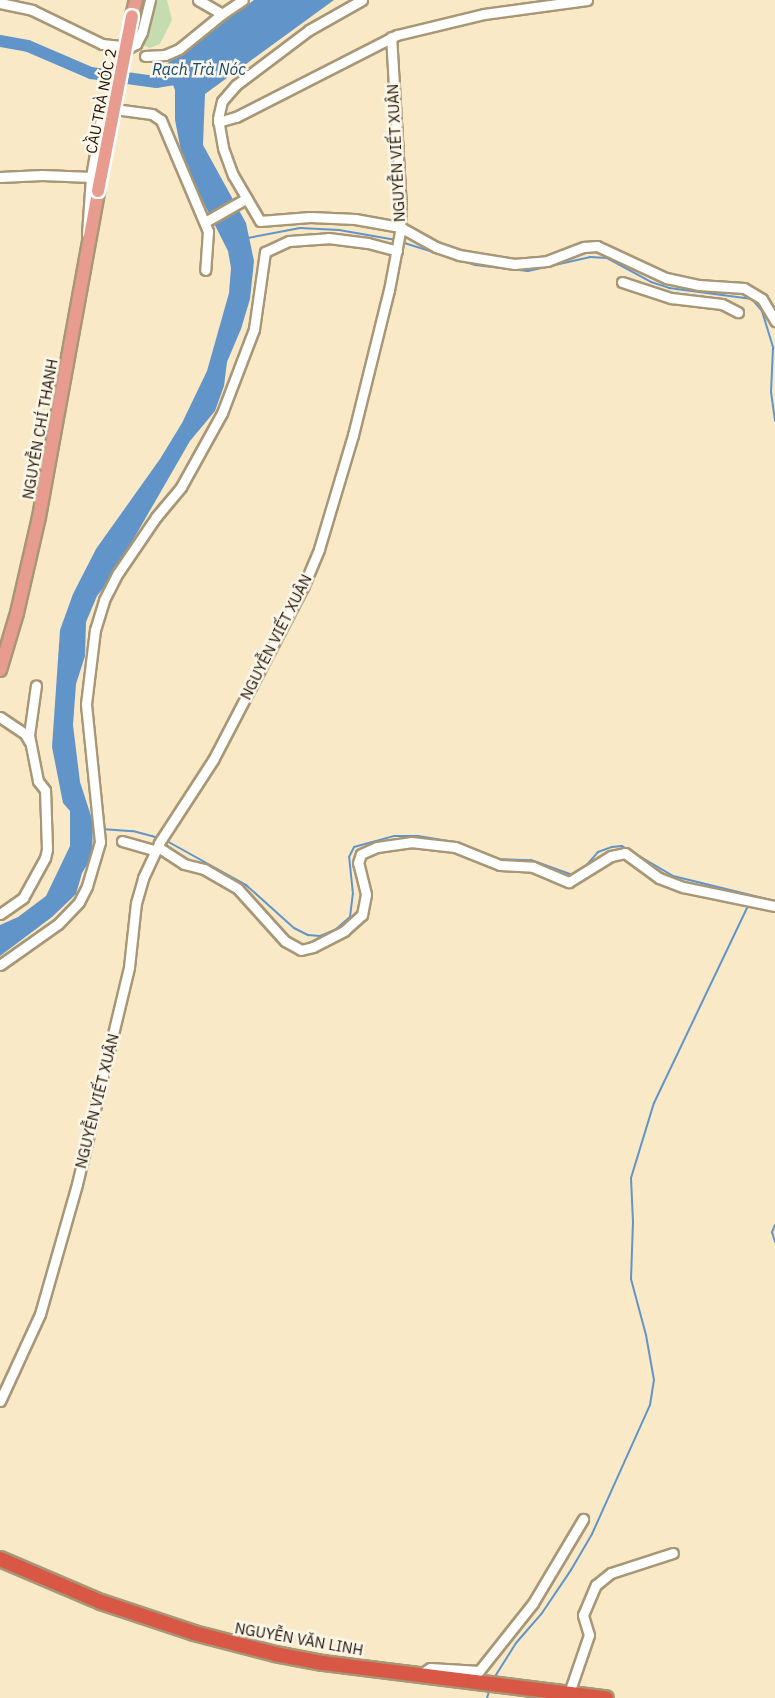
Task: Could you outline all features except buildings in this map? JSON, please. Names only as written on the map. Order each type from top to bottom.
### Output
[{"type":"highway","name":"NGUYỄN VĂN LINH","points":[[0,1558],[77,1593],[230,1643],[323,1663],[606,1698]]},
{"type":"main road","name":"CẦU TRÀ NÓC 2","points":[[99,191],[136,0]]},
{"type":"main road","name":"NGUYỄN CHÍ THANH","points":[[0,670],[17,613],[39,517],[99,191]]},
{"type":"street","points":[[0,3],[32,10],[102,44],[130,47],[136,44],[142,33],[150,0]]},
{"type":"street","points":[[198,0],[222,14]]},
{"type":"street","points":[[145,56],[165,55],[179,48],[243,0]]},
{"type":"street","points":[[362,0],[309,30],[236,85],[222,101],[218,122],[230,168],[243,201],[260,221],[289,217],[341,218],[400,230],[459,255],[514,264],[548,261],[584,247],[597,246],[661,285],[680,300],[714,302],[738,312]]},
{"type":"street","points":[[218,122],[236,117],[391,37],[484,14],[587,0]]},
{"type":"street","name":"NGUYỄN VIẾT XUÂN","points":[[0,1401],[39,1314],[77,1184],[129,967],[138,893],[158,847],[213,760],[261,669],[319,549],[353,435],[400,230],[391,37]]},
{"type":"street","points":[[90,242],[86,218],[104,109],[152,114],[161,120],[209,220],[205,270]]},
{"type":"street","points":[[0,177],[42,175],[91,177]]},
{"type":"street","points":[[209,220],[243,201]]},
{"type":"street","points":[[0,965],[58,924],[79,902],[98,856],[100,825],[86,704],[90,652],[98,619],[118,573],[156,517],[181,487],[222,412],[254,329],[265,252],[289,241],[328,238],[397,248]]},
{"type":"street","points":[[622,282],[744,288],[762,299],[775,321]]},
{"type":"street","points":[[0,914],[23,898],[45,858],[47,849],[45,790],[38,781],[30,741],[36,685]]},
{"type":"street","points":[[0,717],[25,734],[30,741]]},
{"type":"street","points":[[122,841],[158,847],[184,864],[204,869],[238,889],[294,947],[306,950],[358,920],[365,909],[366,894],[358,863],[361,854],[377,848],[411,842],[455,847],[500,864],[533,867],[569,882],[611,856],[625,853],[659,878],[684,887],[742,901],[775,906]]},
{"type":"street","points":[[419,1674],[430,1668],[479,1671],[534,1603],[583,1519]]},
{"type":"street","points":[[569,1693],[589,1635],[584,1615],[596,1585],[605,1576],[673,1553]]},
{"type":"green space","points":[[154,0],[167,0],[172,20],[160,44],[150,48],[140,44],[153,10]]},
{"type":"water","points":[[254,0],[334,0],[205,94],[203,145],[246,223],[254,261],[250,299],[241,329],[227,362],[224,386],[215,411],[190,441],[111,578],[97,596],[86,622],[85,656],[76,684],[73,725],[80,782],[93,822],[92,857],[82,873],[76,894],[52,917],[0,956],[0,925],[18,917],[46,896],[70,846],[70,811],[63,803],[52,747],[60,630],[73,594],[96,549],[160,459],[182,423],[207,371],[229,293],[231,268],[228,251],[188,172],[175,120],[175,90],[165,65]]},
{"type":"waterway","name":"Rạch Trà Nóc","points":[[0,41],[28,46],[91,73],[156,82],[187,77]]},
{"type":"waterway","points":[[248,238],[300,228],[339,230],[396,240]]},
{"type":"waterway","points":[[401,242],[475,265],[528,271],[590,257],[607,258],[651,282],[669,288],[752,299],[762,311],[773,348],[771,392],[775,421]]},
{"type":"waterway","points":[[101,829],[133,831],[160,838]]},
{"type":"waterway","points":[[165,840],[246,885],[294,928],[308,935],[320,936],[335,930],[350,917],[353,894],[349,857],[354,847],[394,836],[418,836],[460,843],[478,852]]},
{"type":"waterway","points":[[585,867],[598,852],[622,846],[673,876],[775,901]]},
{"type":"waterway","points":[[495,859],[531,860],[573,875]]},
{"type":"waterway","points":[[494,1678],[516,1643],[542,1613],[592,1534],[650,1405],[654,1380],[646,1335],[631,1279],[633,1222],[631,1178],[654,1103],[749,904]]},
{"type":"waterway","points":[[775,1225],[772,1232],[775,1242]]},
{"type":"waterway","points":[[487,1698],[490,1689]]}]
